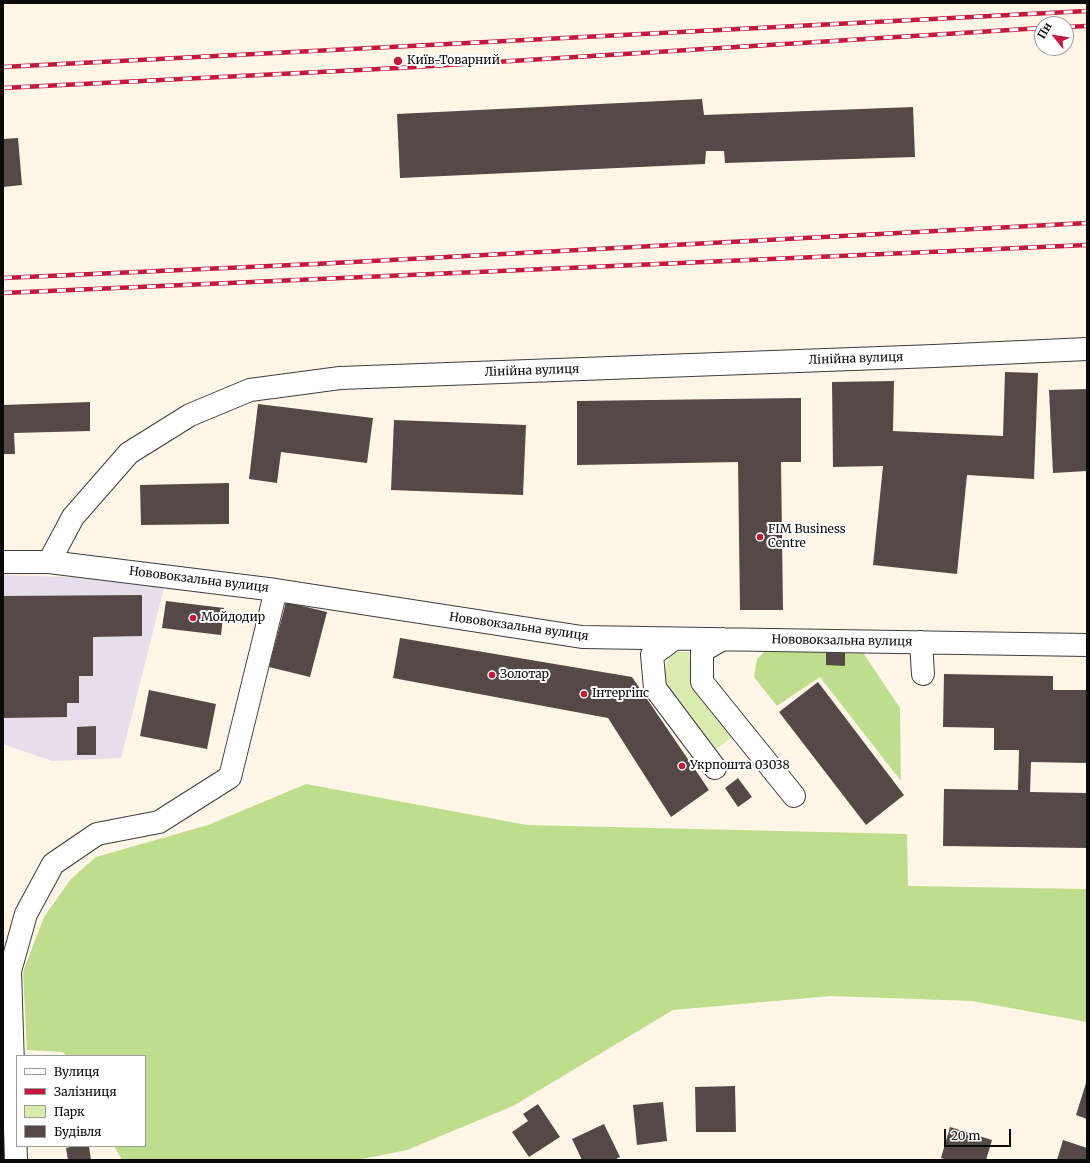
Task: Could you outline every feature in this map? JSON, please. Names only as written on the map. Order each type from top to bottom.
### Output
[{"type":"street","name":"Лінійна вулиця","points":[[49,562],[73,517],[129,453],[190,415],[250,390],[340,378],[1087,349]]},
{"type":"street","name":"Нововокзальна вулиця","points":[[3,562],[49,562],[276,590],[651,647],[674,639],[1087,645]]},
{"type":"street","points":[[16,1160],[10,971],[26,914],[53,864],[97,834],[159,822],[230,777],[276,590]]},
{"type":"street","points":[[723,639],[702,651],[702,682],[794,796]]},
{"type":"street","points":[[921,642],[923,674]]},
{"type":"street","points":[[651,647],[655,688],[715,768]]},
{"type":"shaded area","points":[[3,575],[166,580],[121,758],[52,761],[3,744]]},
{"type":"green space","points":[[769,647],[860,648],[900,708],[901,781],[820,677],[777,706],[754,677],[757,659]]},
{"type":"green space","points":[[678,652],[689,652],[692,683],[733,736],[712,753],[665,681],[665,669],[669,657]]},
{"type":"green space","points":[[306,784],[527,825],[907,834],[908,886],[1087,889],[1087,1022],[972,1001],[831,996],[673,1010],[513,1106],[407,1150],[357,1160],[122,1160],[115,1147],[146,1147],[146,1055],[65,1055],[63,1052],[27,1050],[23,972],[44,917],[70,880],[96,857],[208,825]]},
{"type":"building","points":[[702,99],[704,115],[913,107],[915,157],[725,163],[724,151],[706,151],[705,164],[400,178],[397,114]]},
{"type":"building","points":[[18,138],[22,185],[3,187],[3,139]]},
{"type":"building","points":[[1005,372],[1038,373],[1034,479],[967,475],[957,574],[873,565],[883,466],[833,467],[832,382],[894,381],[893,431],[1003,436]]},
{"type":"building","points":[[1087,389],[1087,471],[1053,473],[1049,390]]},
{"type":"building","name":"FIM Business Centre","points":[[801,398],[801,462],[781,462],[783,610],[740,610],[738,462],[577,465],[577,401]]},
{"type":"building","points":[[90,402],[90,431],[14,433],[15,454],[3,454],[3,405]]},
{"type":"building","points":[[258,404],[373,418],[367,463],[281,452],[277,483],[249,479]]},
{"type":"building","points":[[394,420],[526,425],[523,495],[391,490]]},
{"type":"building","points":[[229,483],[229,524],[141,525],[140,485]]},
{"type":"building","points":[[142,595],[142,636],[93,637],[93,676],[79,676],[79,703],[67,703],[67,717],[3,718],[3,596]]},
{"type":"building","name":"Мойдодир","points":[[166,601],[224,608],[221,635],[162,628]]},
{"type":"building","points":[[286,602],[327,612],[310,677],[269,667]]},
{"type":"building","points":[[400,638],[632,677],[709,790],[671,817],[608,718],[393,678]]},
{"type":"building","points":[[826,653],[845,653],[845,666],[826,665]]},
{"type":"building","points":[[944,674],[1053,676],[1053,690],[1087,690],[1087,763],[1031,762],[1030,792],[1087,793],[1087,848],[943,846],[944,789],[1018,790],[1019,750],[994,750],[994,728],[943,727]]},
{"type":"building","points":[[818,682],[904,795],[866,825],[779,712]]},
{"type":"building","points":[[149,690],[216,704],[207,749],[140,736]]},
{"type":"building","points":[[96,726],[96,755],[77,755],[77,727]]},
{"type":"building","points":[[738,778],[752,797],[738,807],[725,788]]},
{"type":"building","points":[[1087,1080],[1087,1119],[1076,1115]]},
{"type":"building","points":[[735,1086],[736,1132],[696,1132],[695,1087]]},
{"type":"building","points":[[663,1102],[667,1141],[637,1145],[633,1105]]},
{"type":"building","points":[[538,1104],[560,1137],[529,1157],[512,1132],[528,1121],[523,1114]]},
{"type":"building","points":[[604,1124],[620,1157],[614,1160],[582,1160],[572,1139]]},
{"type":"building","points":[[950,1127],[992,1140],[986,1160],[948,1160],[941,1158]]},
{"type":"building","points":[[1063,1140],[1087,1148],[1087,1160],[1057,1160]]},
{"type":"building","points":[[89,1147],[91,1160],[68,1160],[66,1148]]},
{"type":"railway","points":[[3,67],[1087,11]]},
{"type":"railway","points":[[1074,27],[1087,26]]},
{"type":"railway","points":[[3,88],[399,68],[1034,28]]},
{"type":"railway","points":[[3,278],[315,264],[1087,223]]},
{"type":"railway","points":[[3,293],[1087,245]]},
{"type":"place","name":"Київ-Товарний","points":[[398,61]]},
{"type":"place","name":"FIM Business Centre","points":[[760,537]]},
{"type":"place","name":"Мойдодир","points":[[193,618]]},
{"type":"place","name":"Золотар","points":[[492,675]]},
{"type":"place","name":"Інтергіпс","points":[[584,694]]},
{"type":"place","name":"Укрпошта 03038","points":[[682,766]]}]
